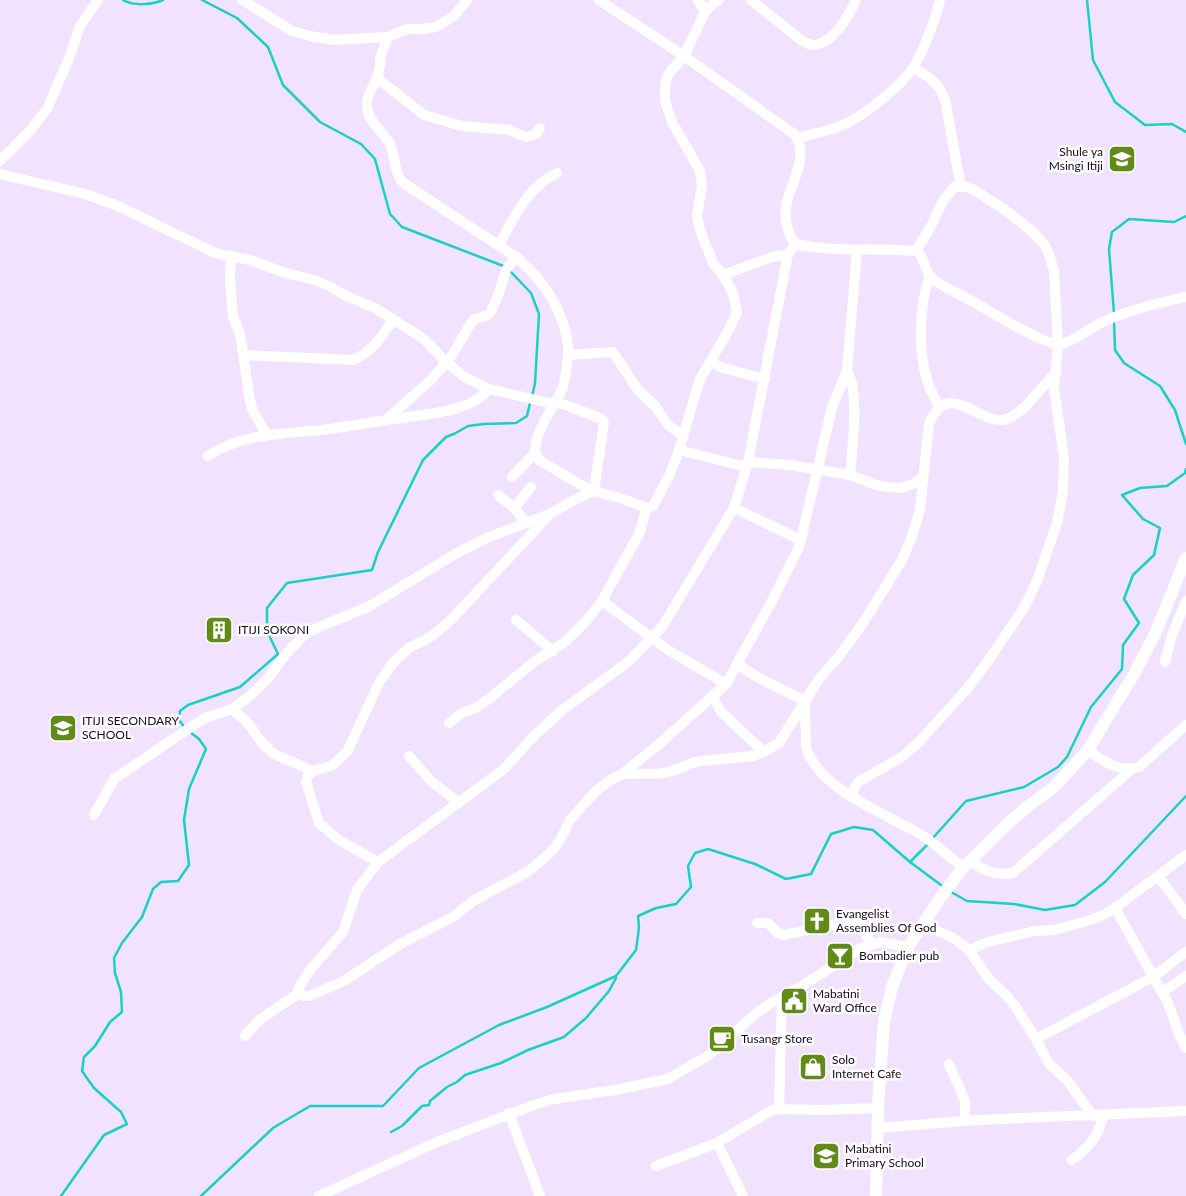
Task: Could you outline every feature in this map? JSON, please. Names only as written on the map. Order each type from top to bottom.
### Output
[{"type":"main road","points":[[876,1196],[877,1128],[884,1022],[894,982],[908,946],[940,898],[967,864],[1021,812],[1054,787],[1088,750],[1147,650],[1186,558]]},
{"type":"street","points":[[0,161],[30,132],[47,108],[70,56],[80,26],[98,0]]},
{"type":"street","points":[[242,0],[282,27],[310,36],[334,40],[388,36],[407,30],[436,26],[454,16],[467,0]]},
{"type":"street","points":[[599,0],[684,56],[798,138],[800,158],[786,206],[788,230],[795,244]]},
{"type":"street","points":[[617,0],[617,11]]},
{"type":"street","points":[[698,0],[705,12]]},
{"type":"street","points":[[388,36],[381,56],[377,78],[368,96],[366,105],[372,122],[388,140],[392,148],[398,175],[402,182],[499,245],[511,264],[530,270],[549,294],[563,325],[568,344],[568,356],[562,389],[536,443],[535,454],[539,460],[579,484],[594,491],[624,499],[647,508],[653,506],[669,476],[679,450],[700,379],[737,313],[733,293],[723,275],[713,263],[697,221],[697,210],[702,185],[700,171],[672,122],[666,102],[666,80],[670,72],[684,56],[705,12],[720,0]]},
{"type":"street","points":[[751,0],[800,40],[809,45],[818,45],[829,39],[838,29],[856,0]]},
{"type":"street","points":[[798,138],[826,131],[859,116],[893,89],[913,68],[933,23],[940,0]]},
{"type":"street","points":[[913,68],[935,82],[941,90],[945,100],[961,187]]},
{"type":"street","points":[[377,78],[406,100],[418,112],[431,118],[462,126],[510,130],[526,137],[536,134],[540,128]]},
{"type":"street","points":[[499,245],[522,204],[542,182],[557,173]]},
{"type":"street","points":[[0,174],[84,194],[118,206],[215,254],[250,260],[285,273],[315,280],[375,308],[393,319],[424,340],[446,362],[466,378],[489,389],[554,403],[602,419],[604,422],[594,491]]},
{"type":"street","points":[[852,797],[858,782],[903,756],[918,743],[967,689],[1008,633],[1024,608],[1037,581],[1057,524],[1063,491],[1064,458],[1054,388],[1057,372],[1058,345],[1054,270],[1044,244],[1033,232],[1005,210],[976,191],[955,186],[950,190],[916,250]]},
{"type":"street","points":[[795,244],[857,251],[916,250],[921,254],[925,268],[930,276],[942,286],[1007,321],[1058,345],[1066,343],[1103,322],[1186,297]]},
{"type":"street","points":[[299,993],[298,989],[310,970],[343,932],[357,890],[378,862],[504,769],[533,737],[561,711],[628,662],[662,627],[734,508],[747,464],[788,254],[795,244]]},
{"type":"street","points":[[850,475],[854,417],[852,384],[848,372],[850,318],[857,251]]},
{"type":"street","points":[[723,275],[772,257],[788,254]]},
{"type":"street","points":[[231,257],[230,279],[233,317],[240,334],[250,401],[253,412],[267,434]]},
{"type":"street","points":[[387,420],[425,386],[446,362],[473,320],[490,313],[511,264]]},
{"type":"street","points":[[930,276],[922,299],[922,346],[929,386],[939,407]]},
{"type":"street","points":[[244,355],[353,360],[374,347],[393,319]]},
{"type":"street","points":[[568,356],[613,352],[638,390],[655,406],[668,425],[682,435]]},
{"type":"street","points":[[710,362],[723,368],[765,379]]},
{"type":"street","points":[[299,993],[309,996],[344,981],[400,944],[453,917],[473,901],[529,871],[553,850],[570,820],[584,804],[609,781],[622,774],[726,684],[772,600],[801,540],[832,407],[848,372]]},
{"type":"street","points":[[622,774],[657,774],[697,762],[729,759],[764,752],[779,743],[819,680],[840,656],[902,560],[912,537],[920,509],[929,424],[934,413],[939,407],[950,403],[974,410],[988,418],[998,421],[1006,420],[1018,413],[1057,372]]},
{"type":"street","points":[[208,456],[228,444],[267,434],[320,430],[448,410],[478,400],[489,389]]},
{"type":"street","points":[[679,450],[747,464],[775,463],[850,475],[887,487],[900,488],[913,484],[924,477]]},
{"type":"street","points":[[512,477],[535,454]]},
{"type":"street","points":[[514,508],[531,487]]},
{"type":"street","points":[[94,815],[114,780],[205,718],[232,709],[258,689],[286,654],[306,634],[368,607],[457,553],[489,537],[550,514],[594,491]]},
{"type":"street","points":[[498,495],[514,508],[526,522]]},
{"type":"street","points":[[449,723],[462,713],[483,704],[534,662],[553,652],[586,621],[602,601],[639,534],[647,508]]},
{"type":"street","points":[[734,508],[801,540]]},
{"type":"street","points":[[378,862],[339,840],[319,824],[306,782],[308,774],[331,766],[347,752],[384,673],[409,648],[432,636],[451,620],[550,514]]},
{"type":"street","points":[[602,601],[676,655],[726,684]]},
{"type":"street","points":[[1165,662],[1172,636],[1186,601]]},
{"type":"street","points":[[516,620],[553,652]]},
{"type":"street","points":[[737,664],[758,678],[805,701]]},
{"type":"street","points":[[713,697],[721,712],[764,752]]},
{"type":"street","points":[[805,701],[805,732],[808,754],[820,773],[852,797],[924,837],[967,864],[987,872],[1013,873],[1132,769]]},
{"type":"street","points":[[232,709],[242,716],[263,744],[274,754],[313,771]]},
{"type":"street","points":[[1088,750],[1113,766],[1121,769],[1132,769],[1139,767],[1186,725]]},
{"type":"street","points":[[409,756],[426,776],[459,803]]},
{"type":"street","points":[[969,950],[988,942],[1035,931],[1054,930],[1087,922],[1101,916],[1115,908],[1186,855]]},
{"type":"street","points":[[1158,876],[1186,914]]},
{"type":"street","points":[[1115,908],[1163,992],[1186,1048]]},
{"type":"street","points":[[756,923],[768,923],[778,933],[783,935],[853,921],[860,924],[871,945]]},
{"type":"street","points":[[922,924],[955,940],[969,950],[988,978],[1011,1001],[1036,1039],[1049,1064],[1098,1116],[1098,1133],[1090,1145],[1072,1160]]},
{"type":"street","points":[[319,1196],[437,1142],[509,1113],[554,1099],[607,1092],[668,1079],[709,1055],[759,1011],[861,948],[881,942],[908,946]]},
{"type":"street","points":[[1036,1039],[1153,977],[1186,952]]},
{"type":"street","points":[[1163,992],[1186,976]]},
{"type":"street","points":[[245,1036],[249,1029],[258,1021],[299,993]]},
{"type":"street","points":[[779,1109],[782,997]]},
{"type":"street","points":[[950,1064],[965,1101],[965,1121]]},
{"type":"street","points":[[656,1166],[717,1143],[772,1110],[878,1108]]},
{"type":"street","points":[[877,1128],[965,1121],[1186,1111]]},
{"type":"street","points":[[509,1113],[540,1196]]},
{"type":"street","points":[[717,1143],[743,1196]]},
{"type":"waterway","points":[[123,0],[143,4],[163,0]]},
{"type":"waterway","points":[[202,0],[237,18],[268,47],[283,85],[320,122],[361,144],[375,159],[390,214],[402,227],[506,267]]},
{"type":"waterway","points":[[1087,0],[1093,60],[1115,102],[1145,125],[1172,124],[1186,132]]},
{"type":"waterway","points":[[1114,313],[1109,249],[1112,232],[1129,219],[1174,222],[1186,216]]},
{"type":"waterway","points":[[510,271],[531,293],[539,314],[535,383],[532,397]]},
{"type":"waterway","points":[[1114,321],[1115,350],[1124,363],[1160,386],[1175,410],[1186,444]]},
{"type":"waterway","points":[[185,728],[179,720],[180,711],[188,705],[240,687],[278,654],[267,631],[267,608],[287,583],[372,570],[378,552],[423,460],[446,437],[468,426],[516,423],[527,416],[530,403]]},
{"type":"waterway","points":[[932,839],[966,801],[1024,787],[1058,767],[1067,757],[1091,707],[1122,669],[1123,645],[1139,623],[1124,599],[1133,575],[1154,555],[1160,528],[1143,519],[1122,495],[1140,488],[1167,486],[1185,473],[1186,469]]},
{"type":"waterway","points":[[61,1196],[104,1135],[127,1124],[121,1112],[94,1088],[82,1071],[84,1057],[95,1046],[110,1022],[122,1012],[121,992],[115,973],[114,958],[122,943],[142,917],[153,889],[161,882],[178,881],[189,865],[184,820],[189,789],[206,749],[199,739],[190,732]]},
{"type":"waterway","points":[[951,892],[967,901],[1014,904],[1045,910],[1075,905],[1105,882],[1186,796]]},
{"type":"waterway","points":[[201,1196],[273,1128],[310,1106],[383,1106],[419,1068],[499,1025],[547,1007],[616,976],[636,950],[639,928],[638,916],[656,908],[676,904],[691,887],[688,866],[695,853],[708,849],[755,864],[786,879],[811,874],[831,834],[854,827],[873,830],[910,862],[945,888]]},
{"type":"waterway","points":[[910,862],[929,843]]},
{"type":"waterway","points":[[391,1132],[402,1126],[422,1106],[429,1105],[430,1101],[465,1075],[501,1063],[528,1050],[564,1037],[586,1018],[609,991],[616,978]]},
{"type":"place","name":"Shule ya Msingi Itiji","points":[[1122,159]]},
{"type":"place","name":"ITIJI SOKONI","points":[[219,630]]},
{"type":"place","name":"ITIJI SECONDARY SCHOOL","points":[[63,728]]},
{"type":"place","name":"Evangelist Assemblies Of God","points":[[817,921]]},
{"type":"place","name":"Bombadier pub","points":[[840,956]]},
{"type":"place","name":"Mabatini Ward Office","points":[[794,1001]]},
{"type":"place","name":"Tusangr Store","points":[[722,1039]]},
{"type":"place","name":"Solo Internet Cafe","points":[[813,1067]]},
{"type":"place","name":"Mabatini Primary School","points":[[826,1156]]}]
